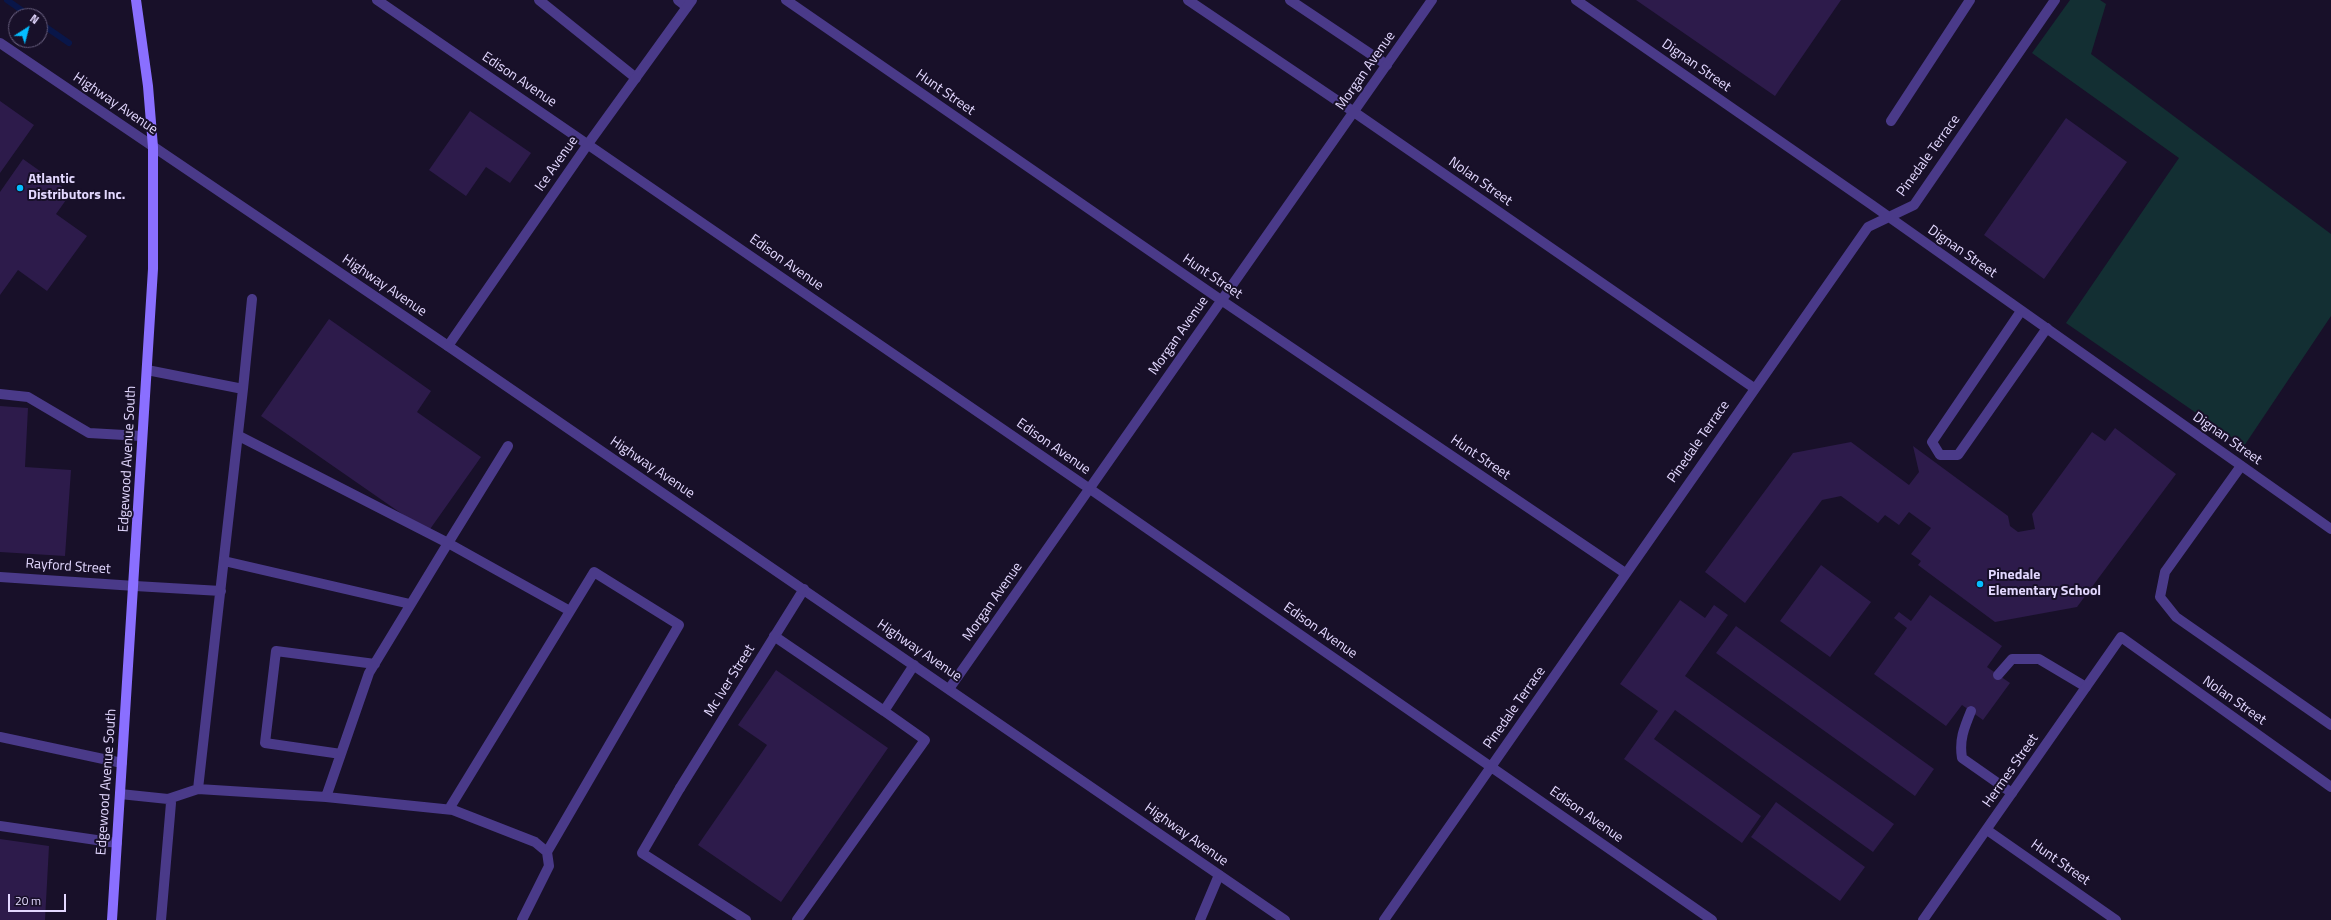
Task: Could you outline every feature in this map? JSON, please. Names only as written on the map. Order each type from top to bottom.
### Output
[{"type":"main road","name":"Edgewood Avenue South","points":[[112,920],[135,586],[142,436],[153,269],[153,146],[148,86],[136,0]]},
{"type":"street","name":"Edison Avenue","points":[[377,0],[1090,489],[1712,920]]},
{"type":"street","points":[[539,0],[636,78]]},
{"type":"street","points":[[678,0],[690,3]]},
{"type":"street","name":"Hunt Street","points":[[786,0],[1221,300],[1625,573]]},
{"type":"street","name":"Nolan Street","points":[[1188,0],[1354,112],[1754,388]]},
{"type":"street","points":[[1290,0],[1387,65]]},
{"type":"street","name":"Morgan Avenue","points":[[949,689],[1432,0]]},
{"type":"street","name":"Dignan Street","points":[[1576,0],[2047,328],[2331,529]]},
{"type":"street","points":[[1891,121],[1970,0]]},
{"type":"street","name":"Pinedale Terrace","points":[[1384,920],[1491,766],[1532,710],[1754,388],[1868,227],[1890,218],[1914,205],[2054,0]]},
{"type":"street","name":"Ice Avenue","points":[[448,346],[588,144],[690,3]]},
{"type":"street","name":"Highway Avenue","points":[[0,43],[448,346],[1285,920]]},
{"type":"street","points":[[198,789],[239,436],[252,299]]},
{"type":"street","points":[[2021,310],[1932,442],[1940,455],[1958,455],[2047,328]]},
{"type":"street","points":[[147,370],[243,390]]},
{"type":"street","points":[[0,394],[28,397],[89,433],[142,436]]},
{"type":"street","points":[[239,436],[448,543],[570,611]]},
{"type":"street","points":[[326,797],[369,674],[410,604],[508,446]]},
{"type":"street","points":[[2241,466],[2201,524],[2165,572],[2160,597],[2176,617],[2331,725]]},
{"type":"street","points":[[224,561],[410,604]]},
{"type":"street","points":[[449,809],[594,572],[679,625],[547,852],[549,866],[522,920]]},
{"type":"street","name":"Rayford Street","points":[[0,577],[221,591]]},
{"type":"street","name":"Mc Iver Street","points":[[746,920],[642,853],[680,788],[804,589]]},
{"type":"street","points":[[774,636],[884,710],[925,740],[796,920]]},
{"type":"street","name":"Nolan Street","points":[[2121,637],[2331,787]]},
{"type":"street","name":"Hermes Street","points":[[1923,920],[2121,637]]},
{"type":"street","points":[[341,754],[265,743],[276,651],[375,664]]},
{"type":"street","points":[[1998,675],[2012,659],[2039,658],[2086,687]]},
{"type":"street","points":[[884,710],[914,665]]},
{"type":"street","points":[[1971,712],[1962,731],[1960,744],[1962,758],[2012,793]]},
{"type":"street","points":[[0,737],[122,763]]},
{"type":"street","points":[[120,794],[168,799],[198,789],[326,797],[449,809],[535,842],[547,852]]},
{"type":"street","points":[[161,920],[171,803],[168,799]]},
{"type":"street","points":[[0,826],[117,843]]},
{"type":"street","name":"Hunt Street","points":[[1987,830],[2116,920]]},
{"type":"street","points":[[1200,920],[1219,875]]},
{"type":"green space","points":[[2070,0],[2100,0],[2106,4],[2091,54],[2331,234],[2331,316],[2244,446],[2066,323],[2179,158],[2032,53]]},
{"type":"building","points":[[1636,0],[1841,0],[1775,96]]},
{"type":"building","points":[[0,101],[34,125],[0,173]]},
{"type":"building","points":[[470,111],[531,153],[510,183],[486,167],[466,196],[429,170]]},
{"type":"building","points":[[2066,118],[2127,162],[2044,279],[1984,235]]},
{"type":"building","points":[[23,159],[71,193],[56,214],[87,236],[47,291],[18,270],[0,295],[0,192]]},
{"type":"building","points":[[329,319],[431,391],[417,412],[481,457],[428,532],[261,416]]},
{"type":"building","points":[[0,406],[28,408],[25,467],[71,470],[65,556],[0,552]]},
{"type":"building","points":[[2115,428],[2176,474],[2077,607],[1995,622],[1918,565],[1921,561],[1911,554],[1931,528],[1909,512],[1899,525],[1885,515],[1878,523],[1841,496],[1822,500],[1745,603],[1705,572],[1793,453],[1851,442],[1909,485],[1919,472],[1913,446],[2008,516],[2010,526],[2018,532],[2035,529],[2032,514],[2092,432],[2105,441]]},
{"type":"building","points":[[1821,565],[1871,602],[1830,657],[1780,621]]},
{"type":"building","points":[[1930,595],[2002,646],[1987,667],[2010,683],[1983,720],[1962,705],[1946,726],[1874,674],[1907,628],[1894,618],[1899,612],[1911,621]]},
{"type":"building","points":[[1680,600],[1705,618],[1714,605],[1728,615],[1685,676],[1894,824],[1873,852],[1675,710],[1654,739],[1761,816],[1742,843],[1624,759],[1658,711],[1620,684]]},
{"type":"building","points":[[1736,626],[1934,769],[1915,796],[1716,653]]},
{"type":"building","points":[[776,670],[888,748],[781,902],[698,845],[767,745],[738,725]]},
{"type":"building","points":[[1776,802],[1865,867],[1840,901],[1751,837]]},
{"type":"building","points":[[0,839],[49,846],[45,920],[0,920]]},
{"type":"waterway","points":[[7,0],[18,8]]},
{"type":"waterway","points":[[48,29],[69,43]]},
{"type":"place","name":"Atlantic Distributors Inc.","points":[[20,188]]},
{"type":"place","name":"Pinedale Elementary School","points":[[1980,584]]}]
